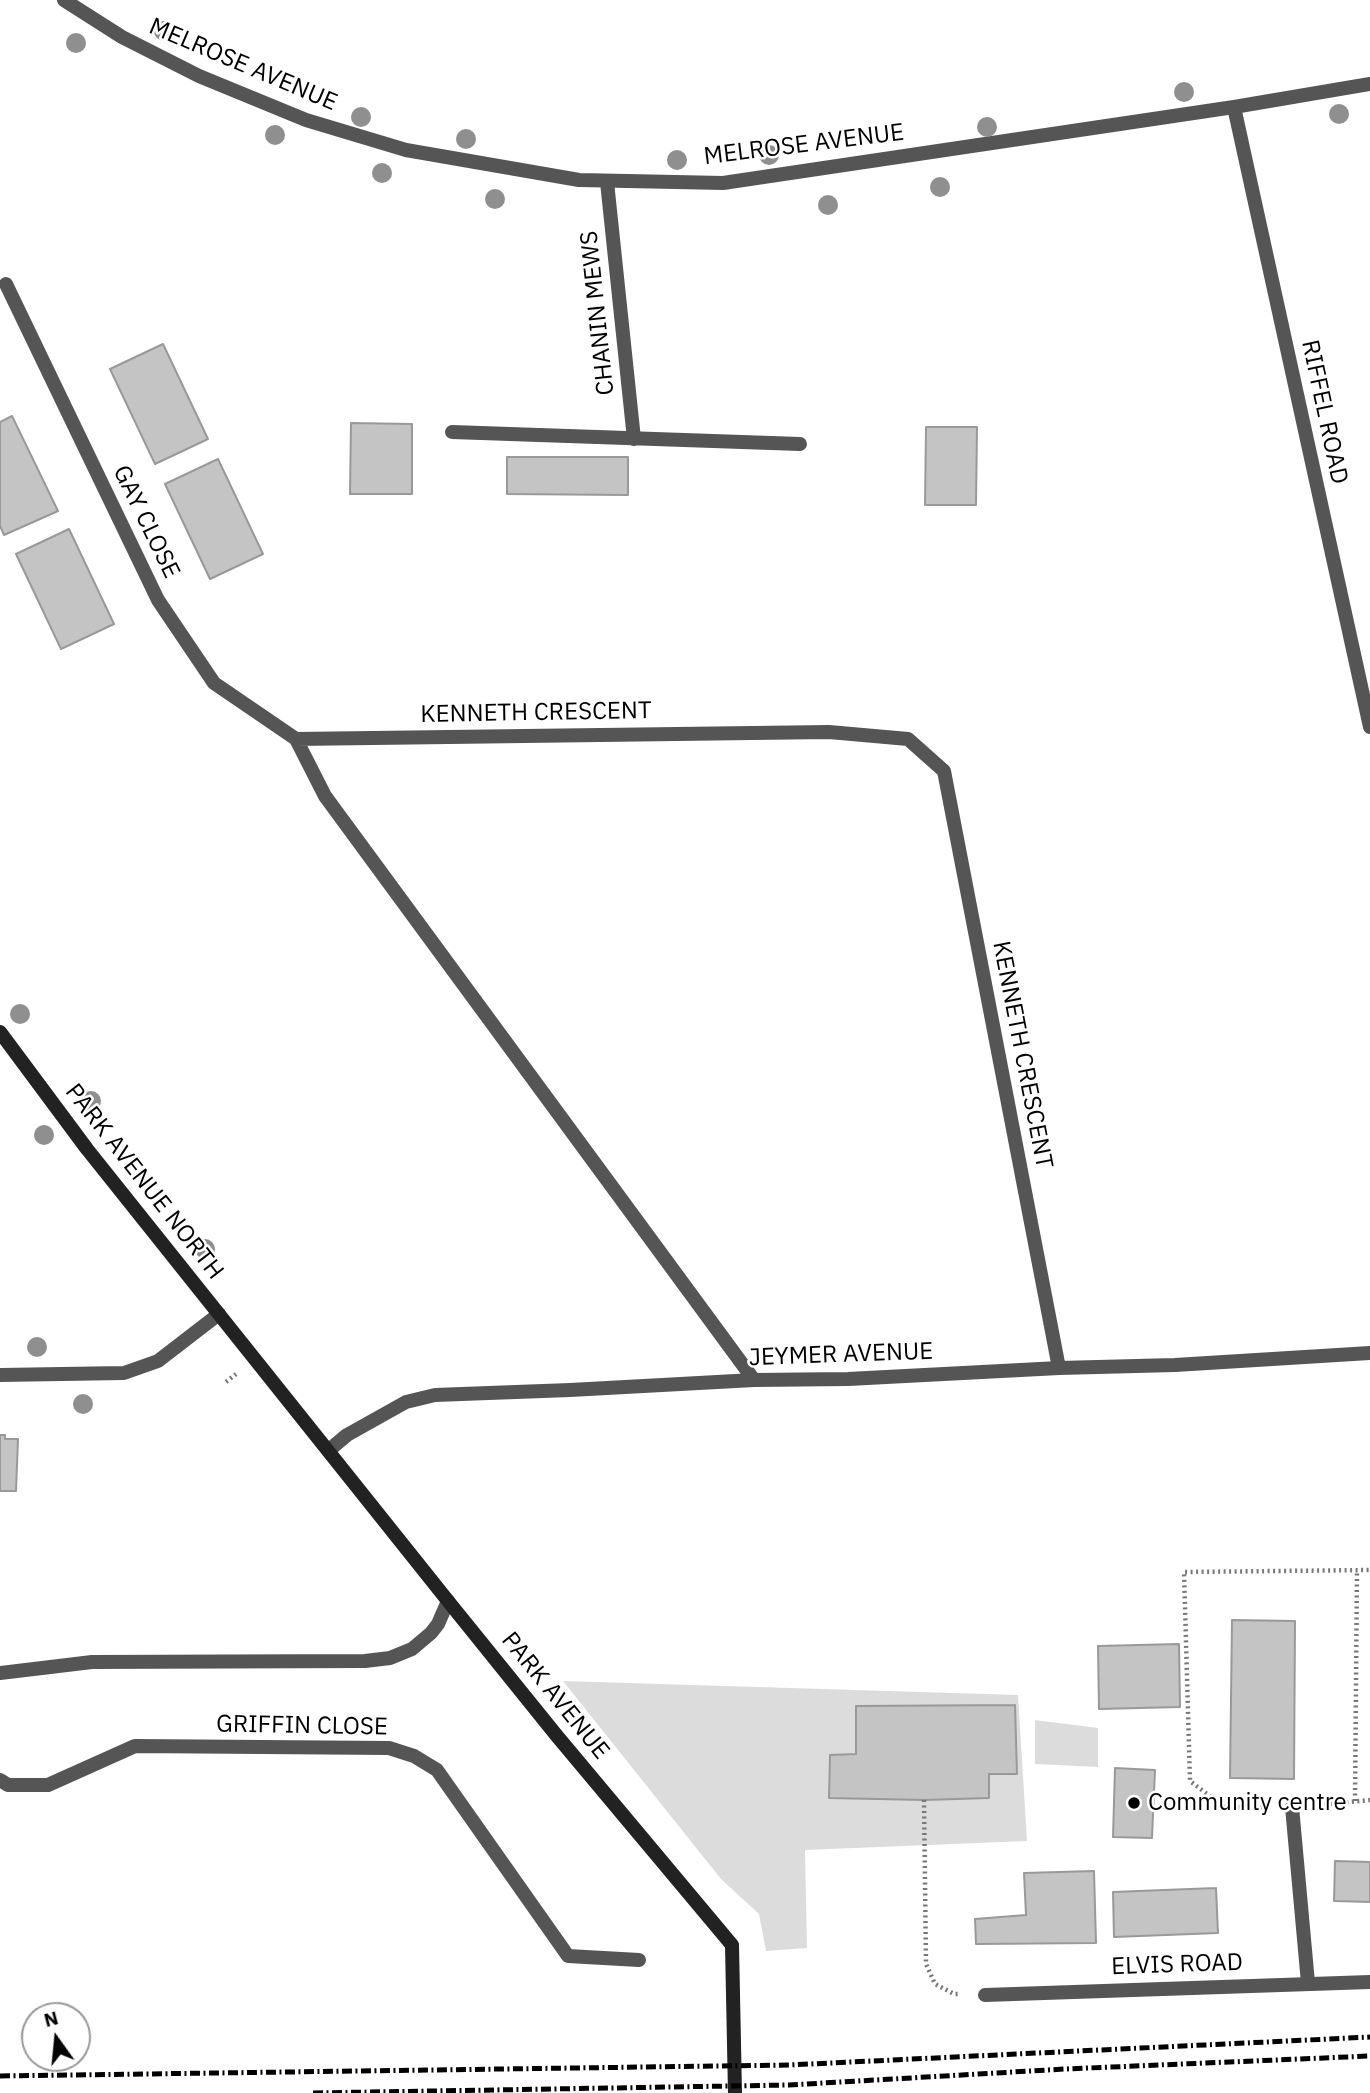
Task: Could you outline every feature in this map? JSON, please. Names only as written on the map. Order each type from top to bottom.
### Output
[{"type":"street","name":"MELROSE AVENUE","points":[[64,0],[122,37],[199,76],[306,120],[406,150],[579,180],[607,182],[723,183],[1234,107],[1370,83]]},
{"type":"street","name":"RIFFEL ROAD","points":[[1234,107],[1370,727]]},
{"type":"street","name":"CHANIN MEWS","points":[[607,182],[634,439]]},
{"type":"street","name":"GAY CLOSE","points":[[6,284],[158,600],[214,683],[296,739]]},
{"type":"street","points":[[452,432],[800,444]]},
{"type":"street","name":"KENNETH CRESCENT","points":[[296,739],[829,732],[908,739],[944,771],[1059,1368]]},
{"type":"street","points":[[296,739],[325,796],[754,1380]]},
{"type":"street","name":"PARK AVENUE NORTH","points":[[0,1032],[87,1149],[255,1359]]},
{"type":"street","points":[[0,1375],[124,1373],[158,1361],[219,1314]]},
{"type":"street","name":"JEYMER AVENUE","points":[[329,1450],[347,1435],[406,1402],[435,1395],[1175,1365],[1370,1353]]},
{"type":"street","name":"PARK AVENUE","points":[[255,1359],[557,1736],[732,1945],[735,2093]]},
{"type":"street","points":[[0,1673],[92,1662],[365,1661],[390,1658],[412,1649],[430,1633],[438,1624],[448,1601]]},
{"type":"street","name":"GRIFFIN CLOSE","points":[[0,1780],[8,1785],[48,1785],[135,1746],[389,1748],[414,1756],[437,1770],[568,1956],[639,1960]]},
{"type":"street","points":[[1292,1807],[1308,1983]]},
{"type":"street","name":"ELVIS ROAD","points":[[985,1994],[1370,1982]]},
{"type":"path","points":[[226,1382],[237,1374]]},
{"type":"path","points":[[1355,1801],[1357,1570]]},
{"type":"path","points":[[1370,1570],[1184,1572],[1190,1781],[1224,1807],[1292,1807],[1370,1800]]},
{"type":"path","points":[[923,1800],[926,1964],[935,1984],[954,1994],[985,1994]]},
{"type":"shaded area","points":[[563,1681],[1018,1695],[1027,1841],[805,1850],[807,1948],[766,1951],[759,1914],[721,1879]]},
{"type":"shaded area","points":[[1035,1720],[1098,1728],[1098,1767],[1035,1764]]},
{"type":"building","points":[[163,344],[208,439],[155,464],[110,369]]},
{"type":"building","points":[[12,416],[58,511],[4,535],[0,526],[0,422]]},
{"type":"building","points":[[351,423],[412,424],[412,494],[350,494]]},
{"type":"building","points":[[926,427],[977,427],[976,505],[925,505]]},
{"type":"building","points":[[507,457],[628,457],[628,495],[507,494]]},
{"type":"building","points":[[218,459],[263,554],[210,579],[165,484]]},
{"type":"building","points":[[69,529],[114,624],[61,649],[16,554]]},
{"type":"building","points":[[0,1435],[5,1435],[5,1439],[18,1439],[16,1491],[0,1491]]},
{"type":"building","points":[[1232,1620],[1295,1621],[1294,1779],[1230,1778]]},
{"type":"building","points":[[1179,1644],[1180,1707],[1099,1709],[1098,1646]]},
{"type":"building","points":[[1015,1705],[1017,1774],[989,1774],[989,1798],[829,1798],[830,1755],[856,1754],[856,1706]]},
{"type":"building","name":"Community centre","points":[[1115,1768],[1155,1770],[1152,1838],[1113,1837]]},
{"type":"building","points":[[1335,1861],[1370,1862],[1370,1902],[1334,1901]]},
{"type":"building","points":[[1094,1871],[1096,1943],[976,1944],[975,1919],[1026,1915],[1024,1873]]},
{"type":"building","points":[[1216,1888],[1218,1933],[1114,1937],[1113,1892]]},
{"type":"railway","points":[[0,2076],[789,2065],[1370,2037]]},
{"type":"railway","points":[[313,2093],[789,2085],[1065,2069],[1370,2056]]},
{"type":"place","name":"Community centre","points":[[1134,1803]]}]
